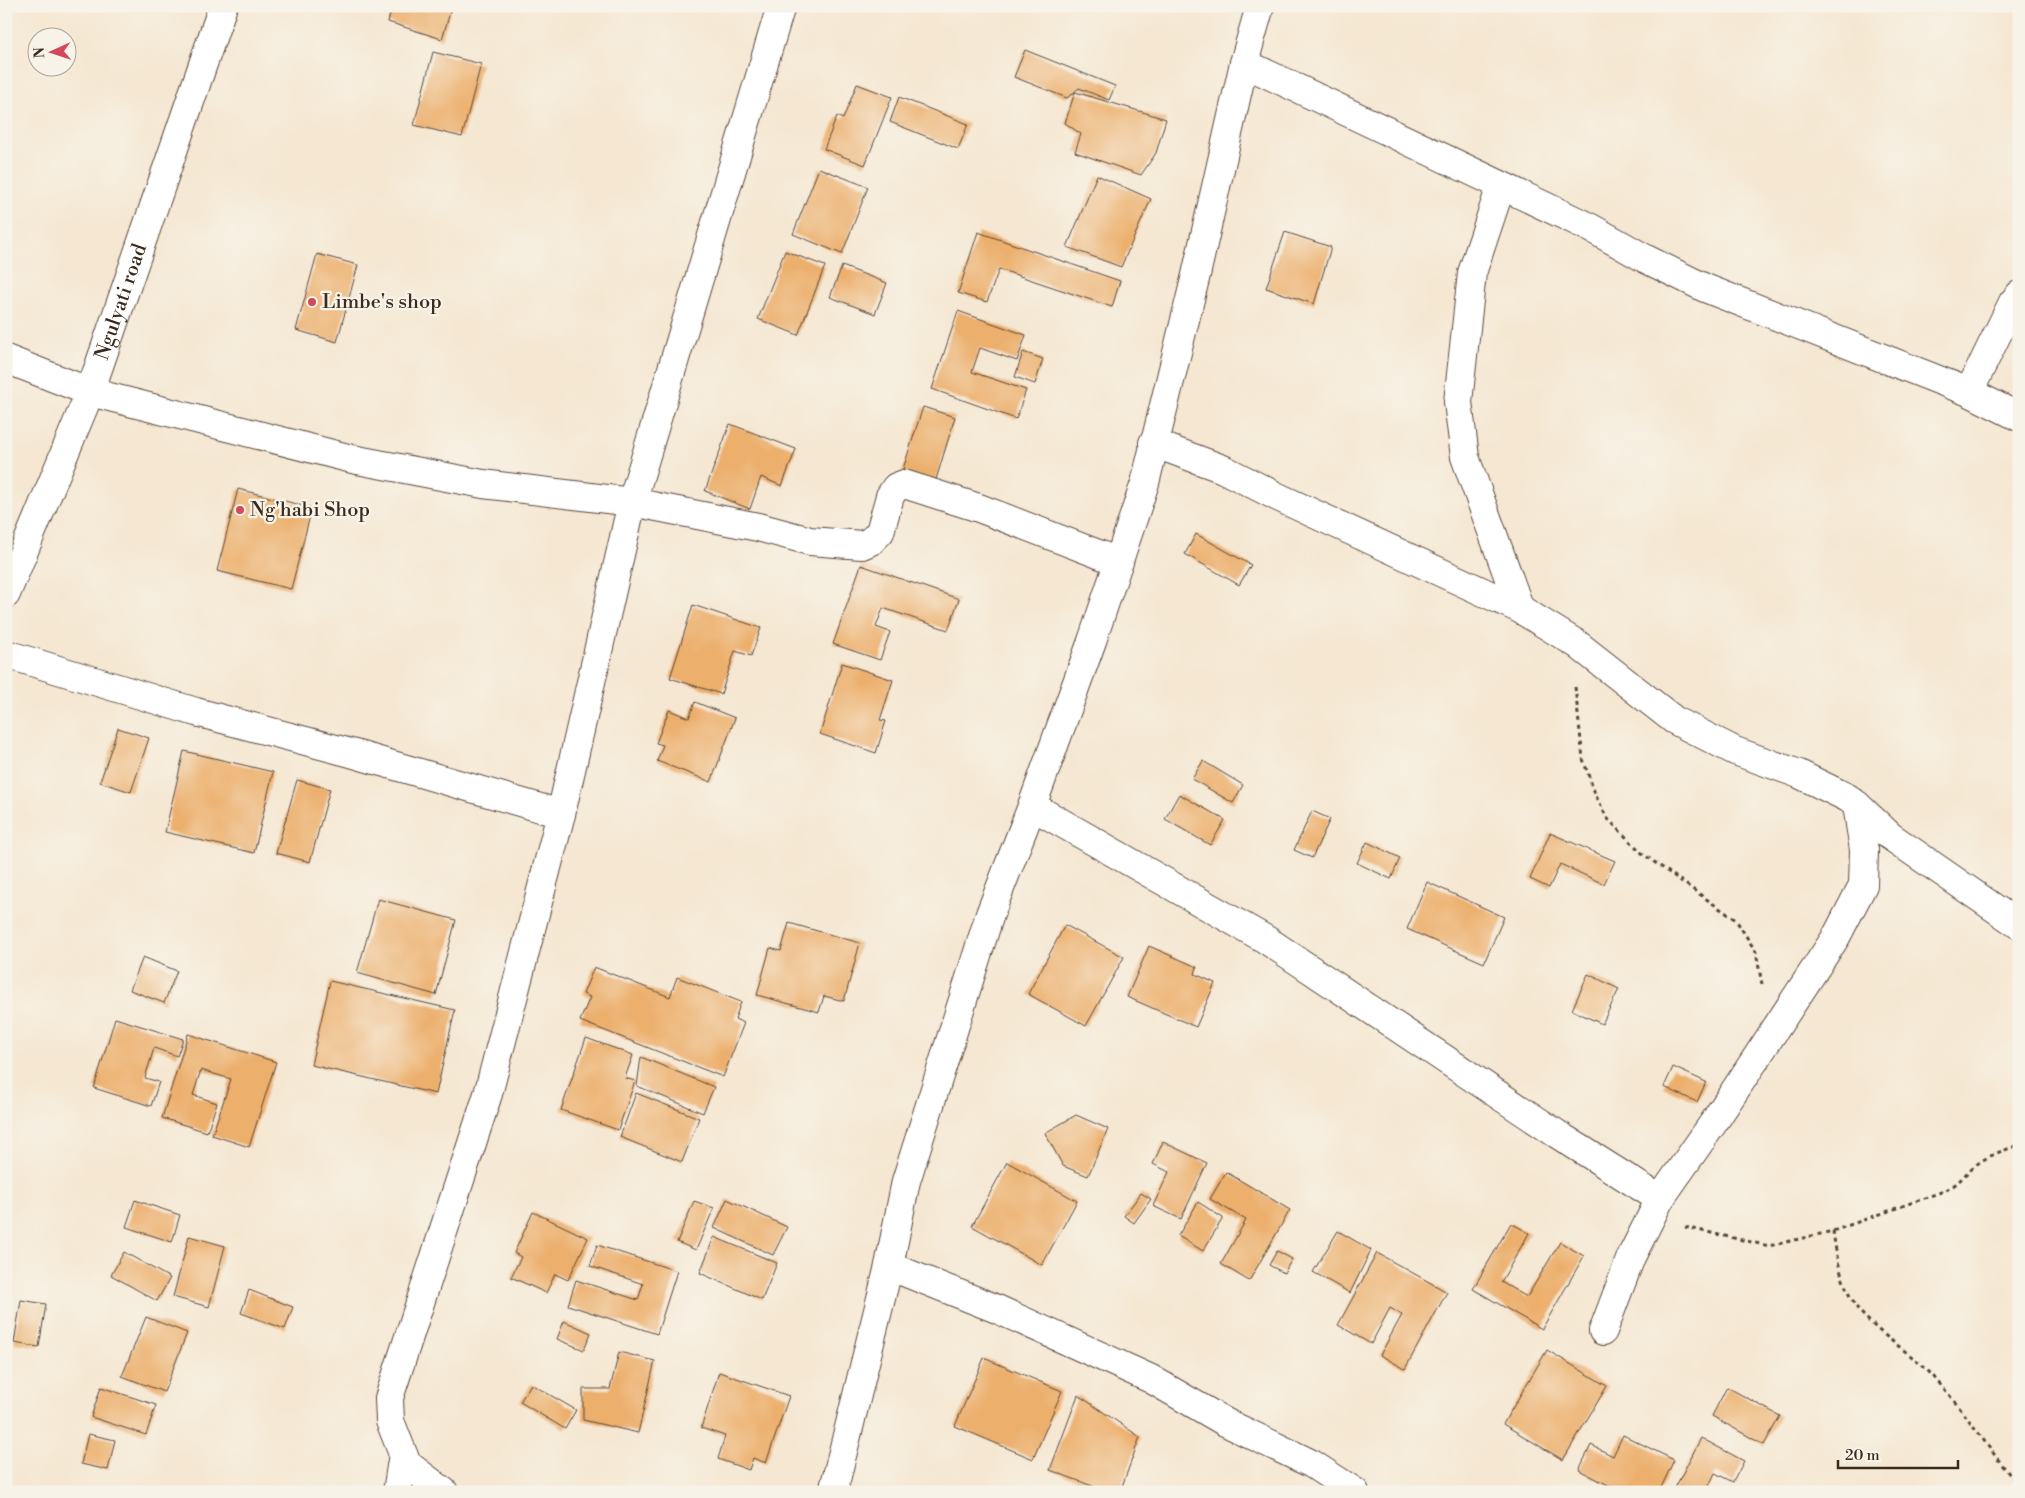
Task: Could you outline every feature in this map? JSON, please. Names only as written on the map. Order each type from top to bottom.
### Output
[{"type":"street","name":"Ngulyati road","points":[[6,594],[90,392],[223,6]]},
{"type":"street","points":[[444,1492],[407,1464],[390,1421],[389,1398],[488,1094],[561,814],[632,502],[781,6]]},
{"type":"street","points":[[833,1492],[889,1266],[906,1181],[990,914],[1032,806],[1119,562],[1145,483],[1153,443],[1196,275],[1244,63],[1260,6]]},
{"type":"street","points":[[1244,63],[1592,228],[1646,259],[1705,288],[1969,392],[2019,418]]},
{"type":"street","points":[[1501,186],[1472,273],[1458,402],[1465,457],[1520,610]]},
{"type":"street","points":[[1969,392],[2013,302],[2019,295]]},
{"type":"street","points":[[6,359],[90,392],[352,459],[483,484],[632,502],[758,527],[810,541],[862,545],[871,542],[880,532],[890,496],[896,487],[904,484],[979,508],[1119,562]]},
{"type":"street","points":[[1153,443],[1223,469],[1278,497],[1520,610],[1576,644],[1674,720],[1735,751],[1799,774],[1857,805],[1890,836],[2019,925]]},
{"type":"street","points":[[6,654],[196,712],[350,753],[561,814]]},
{"type":"street","points":[[1603,1331],[1631,1258],[1655,1209],[1836,937],[1863,885],[1864,850],[1857,805]]},
{"type":"street","points":[[1032,806],[1265,939],[1558,1134],[1655,1209]]},
{"type":"street","points":[[889,1266],[997,1309],[1151,1379],[1225,1422],[1312,1464],[1355,1492]]},
{"type":"street","points":[[397,1492],[403,1454]]},
{"type":"path","points":[[1576,644],[1574,670],[1582,759],[1595,794],[1607,818],[1643,854],[1736,920],[1756,952],[1772,1033]]},
{"type":"path","points":[[1655,1209],[1769,1246],[1833,1231],[1944,1191],[1958,1184],[1972,1168],[1988,1157],[2019,1145]]},
{"type":"path","points":[[1833,1231],[1838,1266],[1847,1290],[1864,1317],[1930,1373],[1953,1399],[2019,1486]]},
{"type":"building","points":[[392,6],[452,6],[442,39],[388,22]]},
{"type":"building","points":[[1025,50],[1115,86],[1109,100],[1079,88],[1067,98],[1014,77]]},
{"type":"building","points":[[433,52],[481,64],[462,137],[414,125]]},
{"type":"building","points":[[857,84],[892,97],[865,165],[824,149],[837,116],[843,119]]},
{"type":"building","points":[[1075,92],[1166,119],[1156,153],[1141,175],[1075,152],[1081,134],[1065,123]]},
{"type":"building","points":[[899,97],[968,124],[958,149],[890,122]]},
{"type":"building","points":[[819,168],[868,187],[842,254],[793,234]]},
{"type":"building","points":[[1097,175],[1151,199],[1121,267],[1067,247]]},
{"type":"building","points":[[978,232],[1120,281],[1112,307],[999,269],[987,302],[958,293]]},
{"type":"building","points":[[1285,232],[1331,247],[1314,304],[1266,288]]},
{"type":"building","points":[[785,251],[825,266],[798,335],[758,319]]},
{"type":"building","points":[[317,254],[358,265],[337,342],[296,330]]},
{"type":"building","points":[[842,266],[887,283],[875,314],[830,297]]},
{"type":"building","points":[[958,311],[1026,335],[1017,361],[980,348],[972,372],[1026,390],[1016,419],[932,389]]},
{"type":"building","points":[[1023,352],[1043,359],[1035,384],[1015,377]]},
{"type":"building","points":[[923,407],[955,417],[934,486],[901,475]]},
{"type":"building","points":[[730,424],[796,449],[782,486],[761,477],[750,509],[705,491]]},
{"type":"building","points":[[238,489],[312,508],[291,589],[217,571]]},
{"type":"building","points":[[1196,534],[1251,565],[1239,585],[1185,554]]},
{"type":"building","points":[[861,565],[959,599],[948,630],[883,608],[876,627],[890,632],[880,660],[833,644]]},
{"type":"building","points":[[693,605],[761,628],[751,656],[735,651],[721,694],[670,678]]},
{"type":"building","points":[[842,663],[893,680],[880,720],[886,721],[876,753],[820,734]]},
{"type":"building","points":[[695,702],[735,718],[711,782],[657,761],[663,745],[656,743],[669,710],[689,718]]},
{"type":"building","points":[[118,728],[149,738],[131,792],[100,782]]},
{"type":"building","points":[[184,751],[273,772],[254,853],[165,832]]},
{"type":"building","points":[[1203,761],[1243,785],[1233,803],[1192,779]]},
{"type":"building","points":[[297,780],[330,789],[310,862],[276,853]]},
{"type":"building","points":[[1179,794],[1225,820],[1210,845],[1165,819]]},
{"type":"building","points":[[1312,811],[1330,819],[1312,858],[1294,850]]},
{"type":"building","points":[[1550,833],[1615,861],[1604,884],[1560,864],[1549,888],[1530,879]]},
{"type":"building","points":[[1367,842],[1400,858],[1391,879],[1357,863]]},
{"type":"building","points":[[1427,882],[1504,917],[1484,963],[1407,929]]},
{"type":"building","points":[[378,899],[456,920],[436,995],[357,973]]},
{"type":"building","points":[[789,923],[860,943],[844,1001],[824,996],[819,1012],[757,995],[770,948],[781,951]]},
{"type":"building","points":[[1065,925],[1124,957],[1086,1026],[1028,994]]},
{"type":"building","points":[[1149,946],[1197,967],[1195,974],[1215,983],[1196,1027],[1127,997]]},
{"type":"building","points":[[143,957],[177,971],[164,1003],[130,990]]},
{"type":"building","points":[[594,967],[670,997],[677,977],[741,1002],[735,1019],[744,1023],[723,1077],[580,1021],[590,997],[583,994]]},
{"type":"building","points":[[1588,974],[1619,989],[1602,1024],[1572,1010]]},
{"type":"building","points":[[330,981],[455,1010],[436,1094],[311,1065]]},
{"type":"building","points":[[115,1018],[183,1039],[177,1056],[154,1048],[145,1078],[159,1082],[151,1106],[94,1088]]},
{"type":"building","points":[[188,1034],[276,1062],[249,1147],[212,1135],[231,1079],[201,1070],[193,1095],[217,1103],[207,1132],[162,1118]]},
{"type":"building","points":[[586,1038],[633,1055],[625,1078],[635,1081],[618,1130],[561,1110]]},
{"type":"building","points":[[641,1057],[714,1087],[703,1113],[637,1086]]},
{"type":"building","points":[[1673,1067],[1706,1082],[1697,1102],[1664,1087]]},
{"type":"building","points":[[636,1093],[699,1118],[682,1162],[620,1137]]},
{"type":"building","points":[[1076,1115],[1108,1129],[1088,1176],[1063,1166],[1045,1133]]},
{"type":"building","points":[[1163,1142],[1207,1163],[1181,1219],[1153,1206],[1169,1172],[1153,1164]]},
{"type":"building","points":[[1007,1162],[1077,1201],[1042,1265],[972,1226]]},
{"type":"building","points":[[1226,1172],[1290,1210],[1249,1281],[1221,1264],[1246,1220],[1210,1199]]},
{"type":"building","points":[[1141,1193],[1151,1199],[1134,1223],[1124,1216]]},
{"type":"building","points":[[727,1199],[787,1227],[773,1255],[714,1228]]},
{"type":"building","points":[[135,1200],[180,1215],[172,1242],[126,1227]]},
{"type":"building","points":[[694,1201],[714,1208],[696,1250],[677,1242]]},
{"type":"building","points":[[1198,1202],[1223,1218],[1203,1251],[1178,1236]]},
{"type":"building","points":[[533,1212],[588,1238],[568,1280],[555,1274],[546,1293],[511,1277],[521,1257],[514,1253]]},
{"type":"building","points":[[1511,1223],[1529,1233],[1501,1282],[1527,1297],[1560,1242],[1584,1256],[1542,1329],[1473,1289]]},
{"type":"building","points":[[1338,1231],[1371,1250],[1350,1293],[1313,1272]]},
{"type":"building","points":[[189,1236],[225,1246],[209,1307],[173,1297]]},
{"type":"building","points":[[714,1237],[777,1263],[762,1300],[700,1273]]},
{"type":"building","points":[[597,1245],[677,1271],[657,1334],[568,1305],[576,1280],[638,1300],[643,1284],[590,1266]]},
{"type":"building","points":[[1277,1251],[1292,1259],[1284,1273],[1269,1265]]},
{"type":"building","points":[[124,1252],[170,1278],[157,1301],[111,1275]]},
{"type":"building","points":[[1377,1253],[1447,1292],[1405,1369],[1380,1355],[1402,1315],[1390,1308],[1371,1344],[1338,1325]]},
{"type":"building","points":[[249,1290],[293,1307],[285,1329],[241,1313]]},
{"type":"building","points":[[21,1300],[46,1304],[39,1347],[14,1343]]},
{"type":"building","points":[[146,1317],[187,1333],[164,1392],[122,1376]]},
{"type":"building","points":[[564,1321],[591,1333],[584,1350],[557,1339]]},
{"type":"building","points":[[1547,1350],[1607,1386],[1563,1460],[1503,1424]]},
{"type":"building","points":[[619,1352],[655,1361],[638,1433],[583,1420],[583,1389],[610,1389]]},
{"type":"building","points":[[984,1358],[1062,1391],[1033,1459],[955,1426]]},
{"type":"building","points":[[719,1372],[789,1396],[766,1463],[753,1458],[749,1470],[718,1459],[725,1436],[701,1428]]},
{"type":"building","points":[[531,1384],[576,1410],[565,1429],[520,1402]]},
{"type":"building","points":[[101,1387],[156,1405],[146,1435],[91,1417]]},
{"type":"building","points":[[1727,1387],[1780,1416],[1764,1445],[1712,1416]]},
{"type":"building","points":[[1078,1395],[1140,1437],[1120,1492],[1108,1492],[1050,1470]]},
{"type":"building","points":[[88,1434],[115,1440],[108,1470],[81,1464]]},
{"type":"building","points":[[1623,1435],[1674,1460],[1659,1492],[1613,1492],[1616,1489],[1579,1470],[1591,1445],[1613,1456]]},
{"type":"building","points":[[1701,1438],[1744,1461],[1733,1482],[1715,1473],[1706,1492],[1673,1492]]},
{"type":"place","name":"Limbe's shop","points":[[312,302]]},
{"type":"place","name":"Ng'habi Shop","points":[[240,510]]}]
